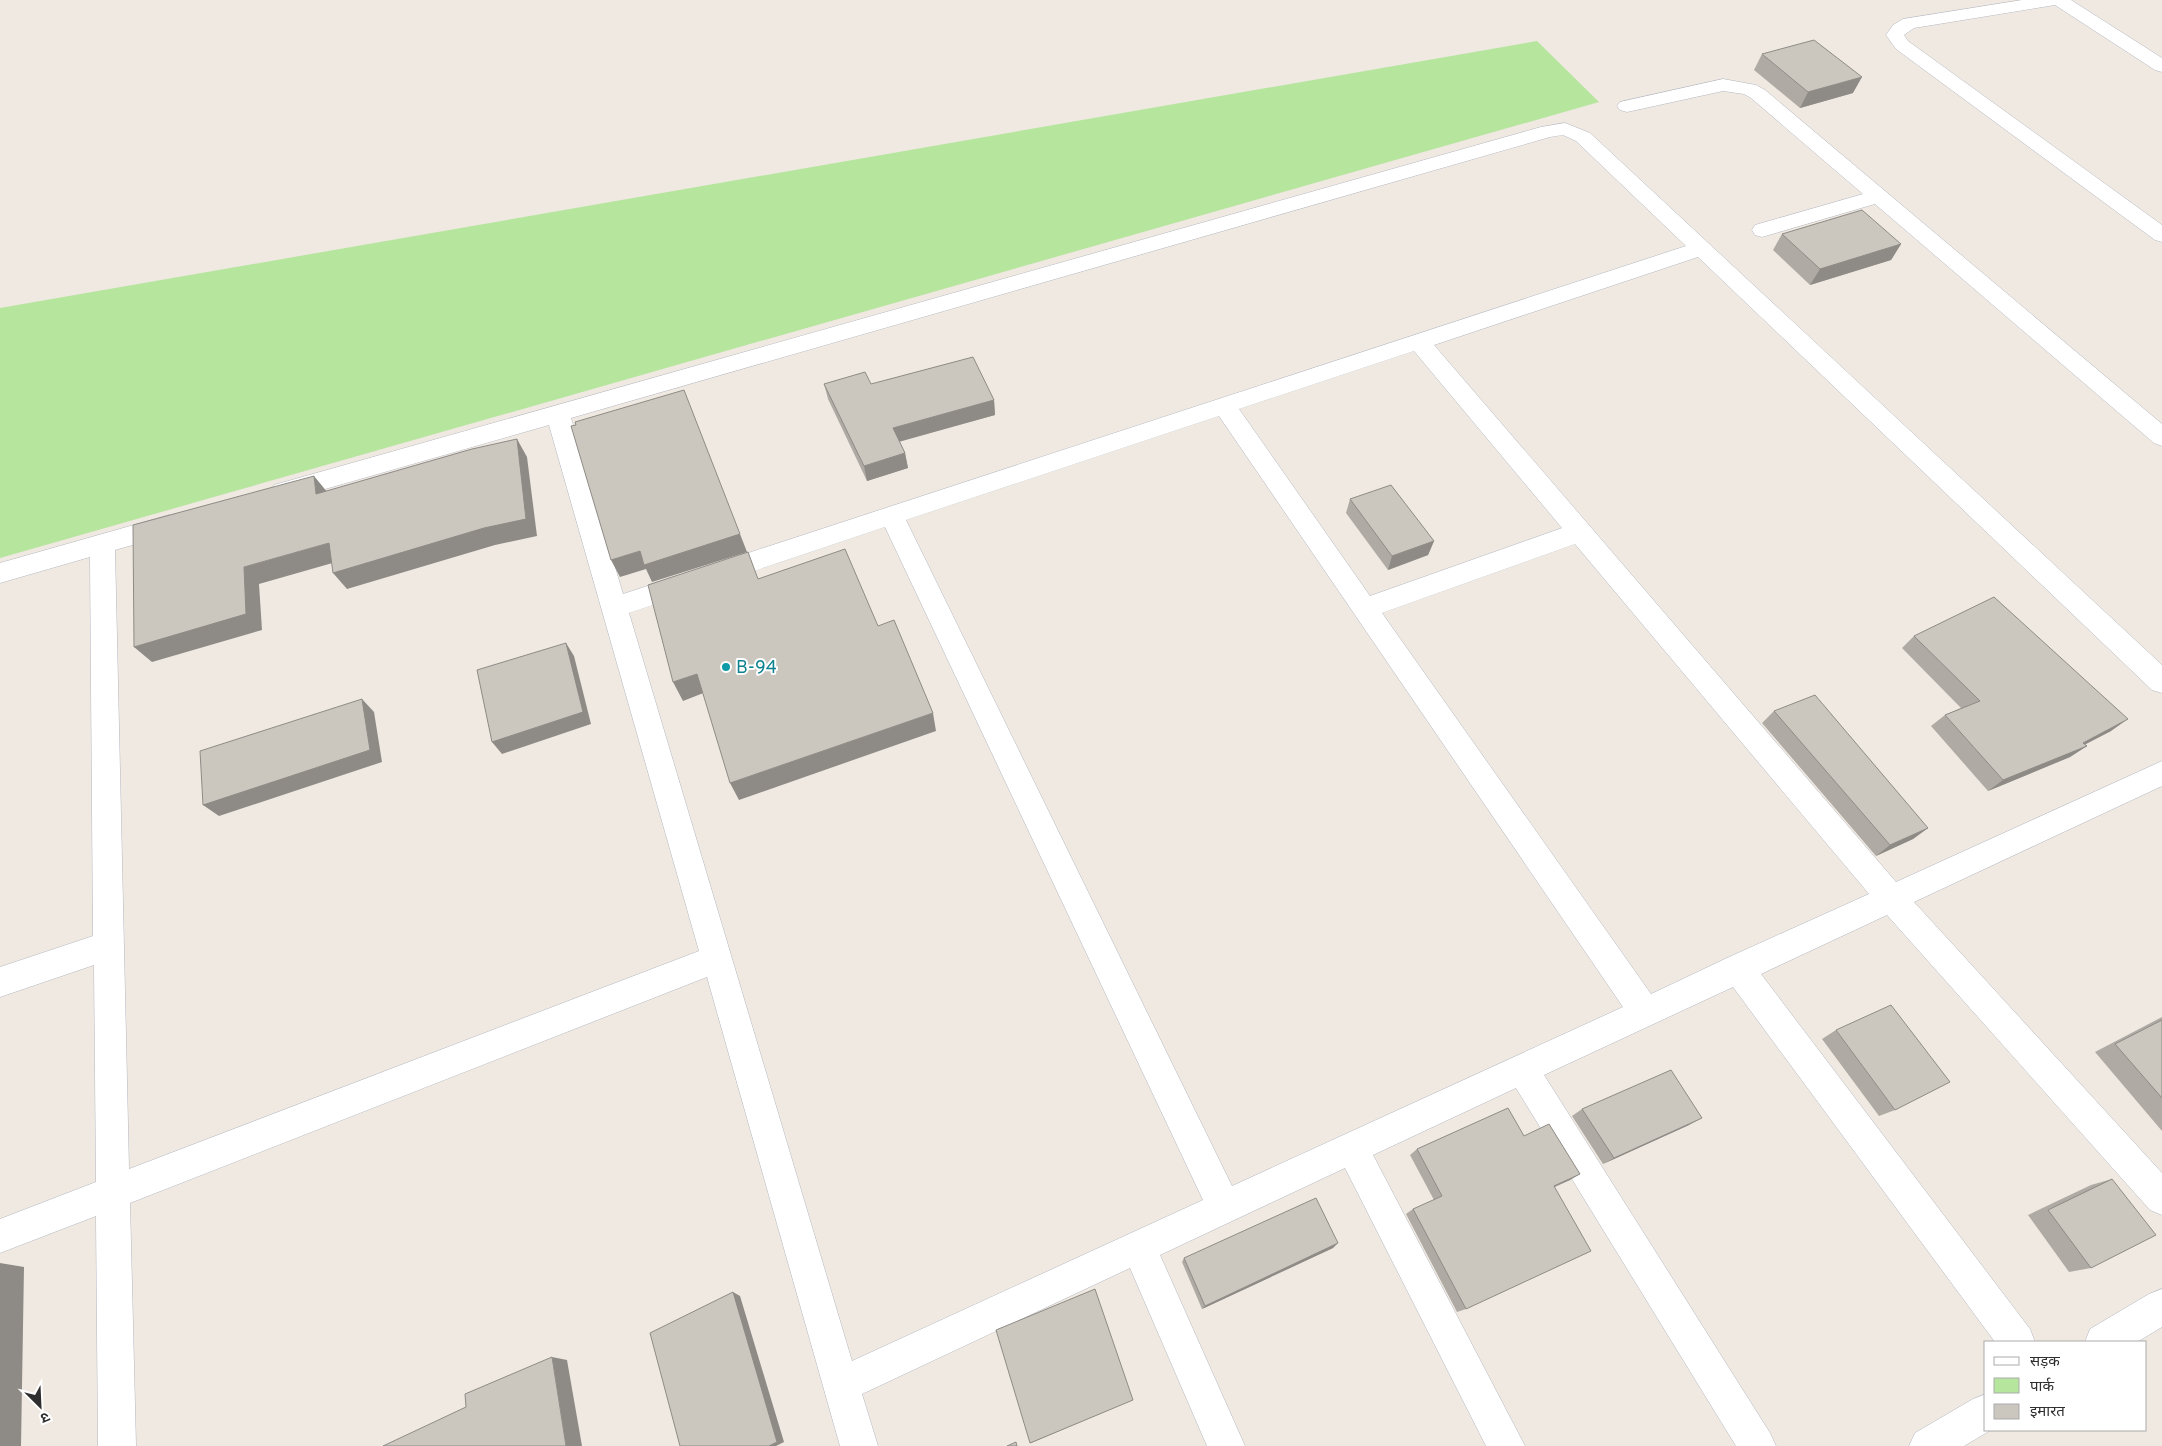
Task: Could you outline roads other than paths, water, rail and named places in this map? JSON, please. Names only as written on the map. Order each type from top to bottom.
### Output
[{"type":"street","points":[[2162,66],[2058,0],[1909,23],[1899,29],[1895,36],[1902,45],[2162,235]]},
{"type":"street","points":[[1628,106],[1723,86],[1749,88],[1768,101],[2162,437]]},
{"type":"street","points":[[264,498],[1548,131],[1565,130],[1583,137],[2162,682]]},
{"type":"street","points":[[1762,230],[1879,196]]},
{"type":"street","points":[[614,608],[1702,248]]},
{"type":"street","points":[[1419,342],[1891,898],[2162,1198]]},
{"type":"street","points":[[1224,406],[1645,1012]]},
{"type":"street","points":[[558,414],[859,1446]]},
{"type":"street","points":[[892,516],[1224,1207]]},
{"type":"street","points":[[0,573],[188,520]]},
{"type":"street","points":[[1365,608],[1580,532]]},
{"type":"street","points":[[102,544],[118,1446]]},
{"type":"street","points":[[840,1385],[2162,773]]},
{"type":"street","points":[[0,982],[109,945]]},
{"type":"street","points":[[0,1236],[716,959]]},
{"type":"street","points":[[1738,968],[2016,1341]]},
{"type":"street","points":[[1522,1069],[1757,1446]]},
{"type":"street","points":[[1352,1148],[1506,1446]]},
{"type":"street","points":[[1138,1246],[1226,1446]]},
{"type":"street","points":[[2105,1341],[2162,1307]]},
{"type":"street","points":[[1928,1446],[1984,1413]]},
{"type":"place","name":"B-94","points":[[726,667]]}]
